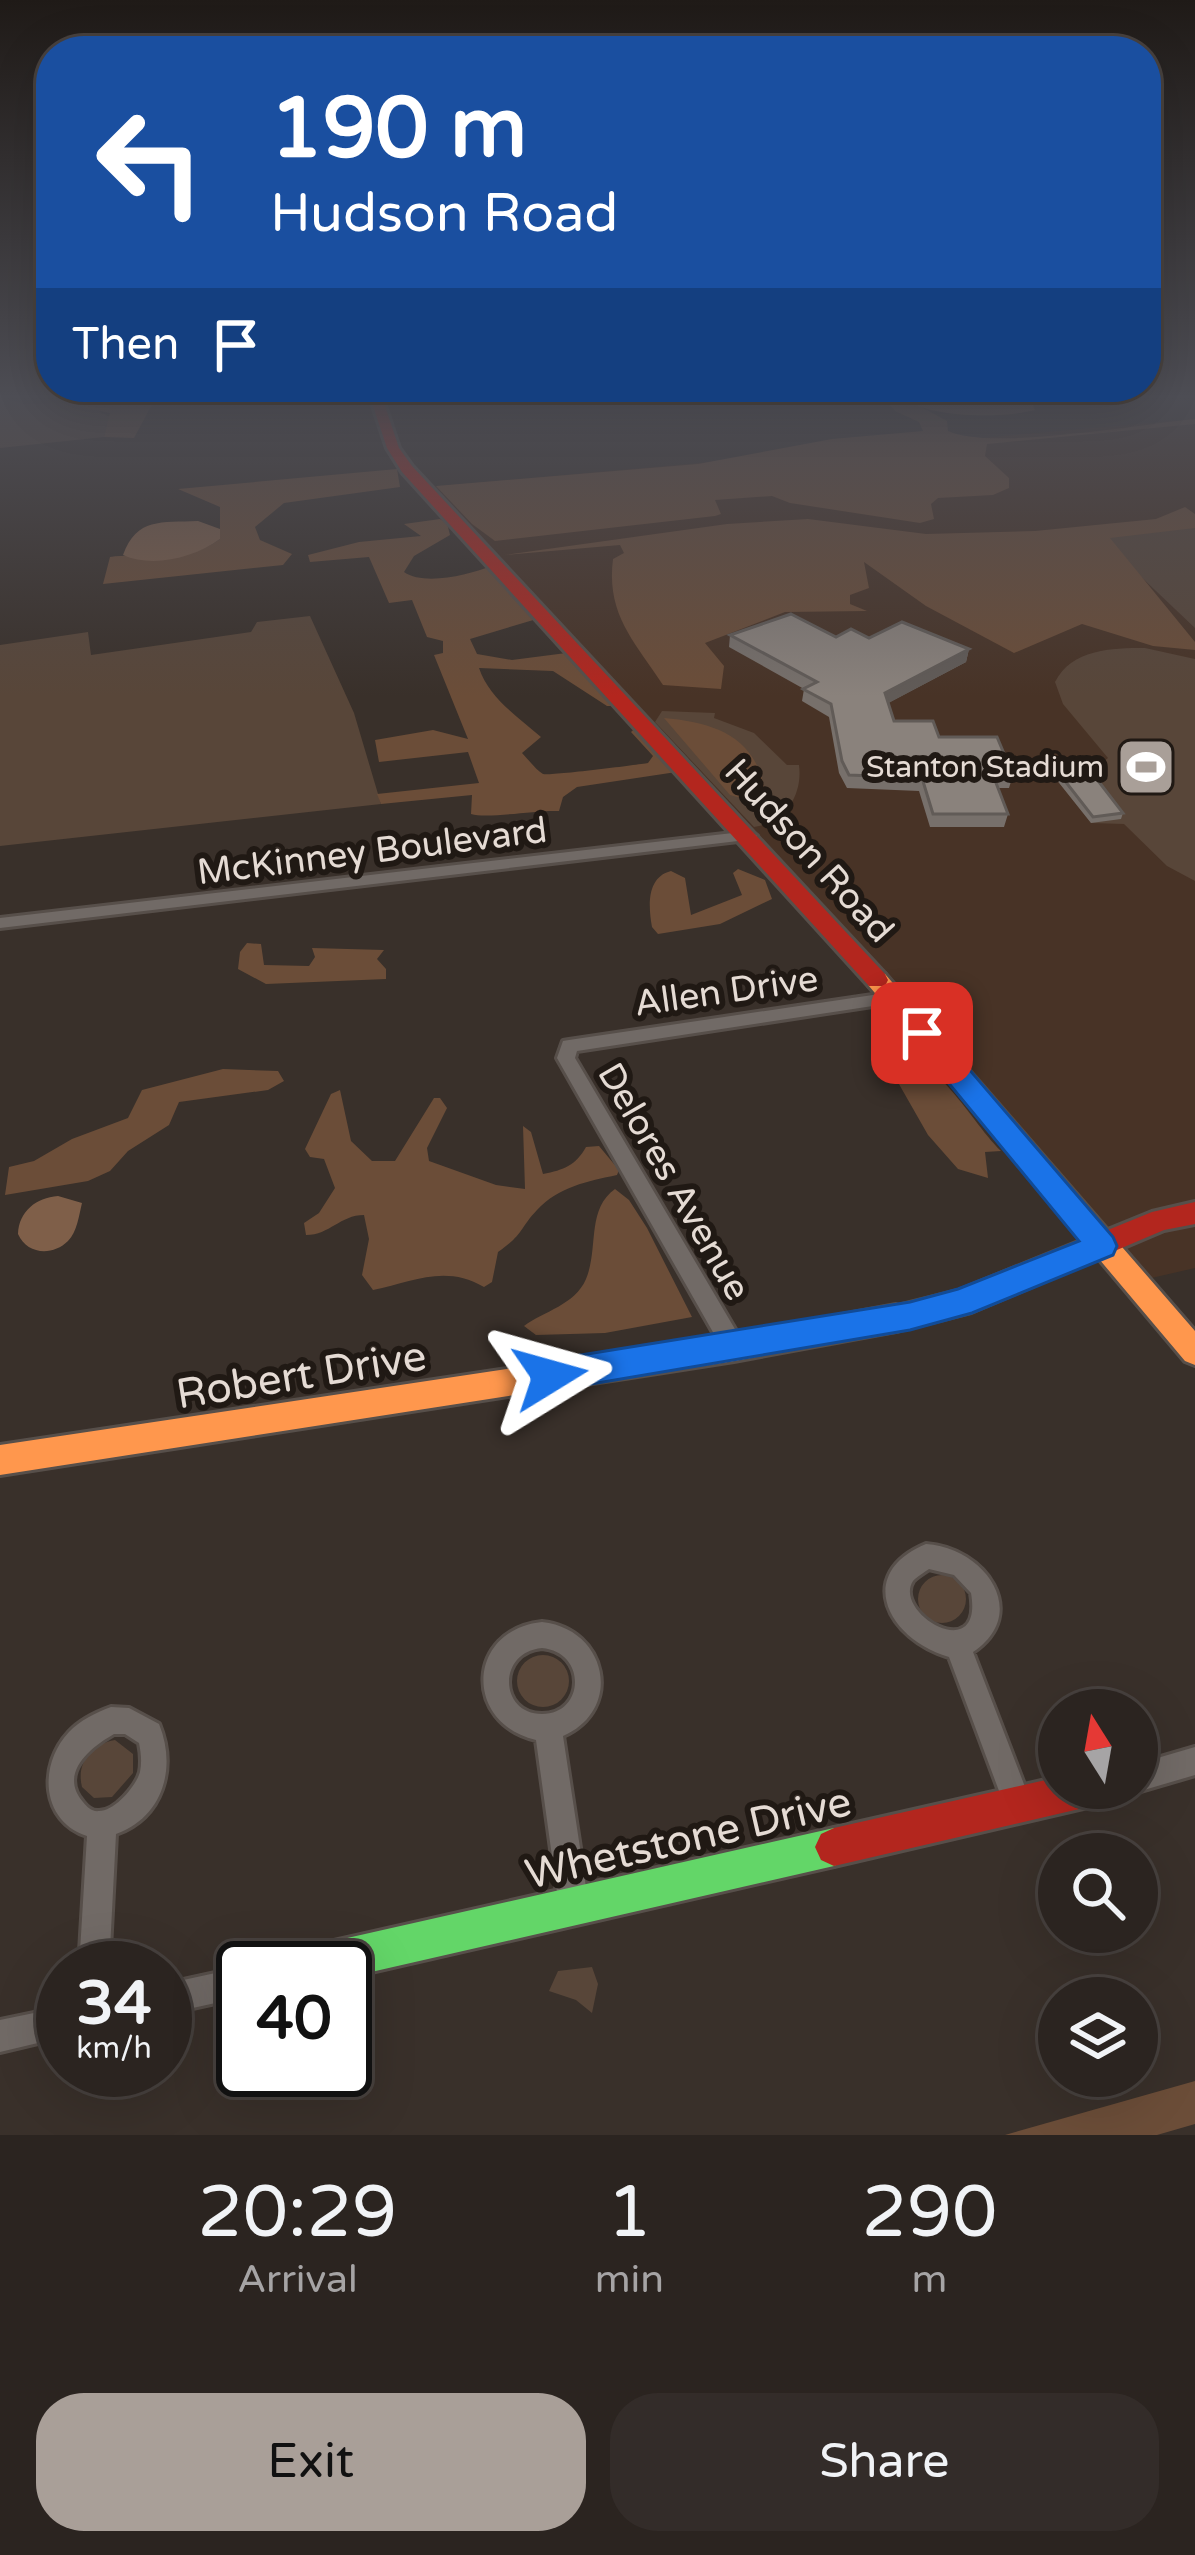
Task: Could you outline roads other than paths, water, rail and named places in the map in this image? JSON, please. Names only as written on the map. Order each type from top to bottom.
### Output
[{"type":"street","name":"Hudson Road","points":[[432,497],[751,836],[1195,1352]]},
{"type":"street","name":"McKinney Boulevard","points":[[0,923],[751,836]]},
{"type":"street","name":"Allen Drive","points":[[569,1046],[893,998]]},
{"type":"street","name":"Delores Avenue","points":[[569,1046],[566,1058],[734,1348]]},
{"type":"street","name":"Robert Drive","points":[[0,1460],[734,1348],[946,1307],[1160,1220],[1195,1213]]},
{"type":"street","points":[[957,1643],[1018,1804]]},
{"type":"street","points":[[548,1728],[574,1907]]},
{"type":"street","points":[[1158,1772],[1195,1761]]},
{"type":"street","name":"Whetstone Drive","points":[[372,1952],[1038,1800]]},
{"type":"street","points":[[96,1941],[102,1825]]},
{"type":"street","points":[[0,2036],[36,2028]]},
{"type":"place","name":"Stanton Stadium","points":[[1146,767]]}]
